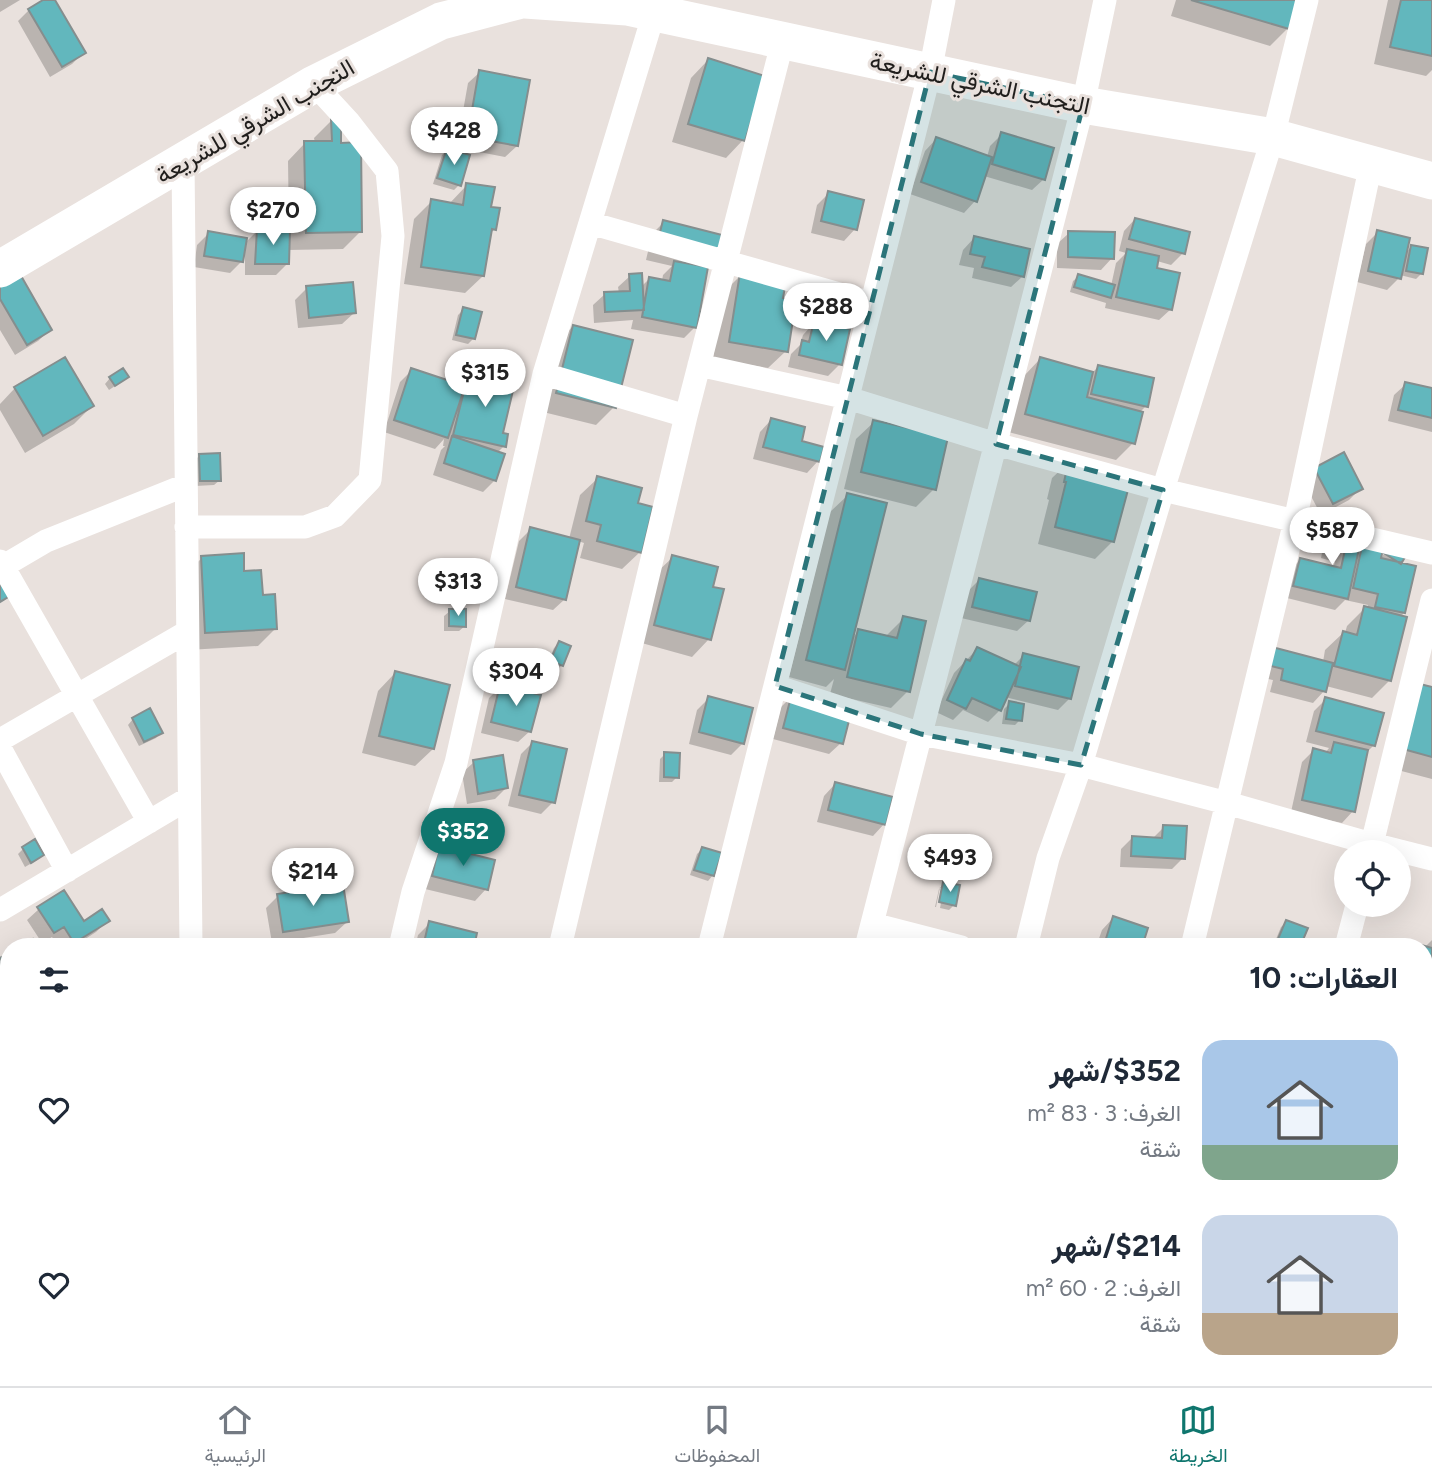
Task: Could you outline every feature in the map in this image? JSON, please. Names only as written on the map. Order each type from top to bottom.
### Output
[{"type":"main road","name":"التجنب الشرقي للشريعة","points":[[0,269],[314,84],[441,21],[523,0],[627,7],[1083,105],[1273,137],[1432,181]]},
{"type":"street","points":[[711,938],[930,72],[944,0]]},
{"type":"street","points":[[868,938],[1083,105],[1105,0]]},
{"type":"street","points":[[1028,938],[1048,858],[1082,765],[1163,490],[1273,137],[1307,0]]},
{"type":"street","points":[[402,938],[413,892],[456,763],[544,374],[654,13]]},
{"type":"street","points":[[563,938],[686,416],[783,40]]},
{"type":"street","points":[[186,527],[305,527],[335,516],[370,480],[393,236],[387,171],[349,122],[314,84]]},
{"type":"street","points":[[183,161],[191,938]]},
{"type":"street","points":[[1194,938],[1295,521],[1371,164]]},
{"type":"street","points":[[590,222],[872,303]]},
{"type":"street","points":[[699,365],[848,398],[996,444],[1163,490],[1432,553]]},
{"type":"street","points":[[544,374],[686,416]]},
{"type":"street","points":[[149,822],[1,565],[46,541],[186,485]]},
{"type":"street","points":[[1373,840],[1432,600]]},
{"type":"street","points":[[0,740],[187,632]]},
{"type":"street","points":[[775,686],[921,734],[1082,765],[1227,803],[1345,840]]},
{"type":"street","points":[[0,748],[67,871]]},
{"type":"street","points":[[0,910],[189,798]]},
{"type":"street","points":[[1411,855],[1432,859]]},
{"type":"street","points":[[1348,938],[1354,917]]},
{"type":"street","points":[[872,924],[926,938]]},
{"type":"highlighted area","points":[[930,72],[1083,105],[996,444],[1163,490],[1081,765],[921,734],[775,686]]},
{"type":"building","points":[[43,0],[55,0],[86,53],[62,67],[28,9]]},
{"type":"building","points":[[1191,0],[1298,0],[1289,29]]},
{"type":"building","points":[[1401,0],[1432,0],[1432,56],[1390,47]]},
{"type":"building","points":[[708,58],[765,76],[745,141],[688,124]]},
{"type":"building","points":[[479,70],[530,80],[518,146],[485,140],[489,119],[471,116]]},
{"type":"building","points":[[331,119],[341,119],[341,143],[361,142],[362,232],[306,233],[304,141],[332,141]]},
{"type":"building","points":[[1001,132],[1054,148],[1045,180],[992,164]]},
{"type":"building","points":[[936,137],[992,157],[977,202],[921,182]]},
{"type":"building","points":[[447,148],[470,155],[461,186],[437,178]]},
{"type":"building","points":[[466,183],[495,187],[491,207],[500,208],[496,230],[492,229],[484,276],[421,267],[431,199],[463,205]]},
{"type":"building","points":[[828,191],[864,200],[857,230],[821,221]]},
{"type":"building","points":[[1135,218],[1190,232],[1185,254],[1129,239]]},
{"type":"building","points":[[663,220],[722,235],[716,263],[656,249]]},
{"type":"building","points":[[257,229],[290,230],[289,264],[255,264]]},
{"type":"building","points":[[1377,230],[1410,238],[1401,279],[1368,271]]},
{"type":"building","points":[[208,231],[247,238],[243,262],[204,256]]},
{"type":"building","points":[[1068,231],[1115,232],[1114,259],[1068,257]]},
{"type":"building","points":[[974,236],[1030,249],[1024,277],[982,267],[985,257],[970,254]]},
{"type":"building","points":[[1411,245],[1428,248],[1423,274],[1406,271]]},
{"type":"building","points":[[1127,249],[1159,256],[1157,268],[1180,273],[1172,310],[1116,297]]},
{"type":"building","points":[[674,261],[708,267],[697,328],[642,317],[649,277],[670,281]]},
{"type":"building","points":[[642,273],[644,310],[605,312],[604,292],[630,291],[629,274]]},
{"type":"building","points":[[740,273],[786,281],[783,298],[796,300],[788,352],[729,342]]},
{"type":"building","points":[[20,274],[52,330],[27,345],[0,299],[0,285]]},
{"type":"building","points":[[1078,274],[1115,285],[1111,298],[1074,287]]},
{"type":"building","points":[[353,282],[356,313],[309,318],[306,286]]},
{"type":"building","points":[[463,307],[482,312],[475,339],[456,335]]},
{"type":"building","points":[[814,321],[850,329],[842,365],[799,355],[802,340],[809,342]]},
{"type":"building","points":[[573,325],[633,340],[616,408],[556,393]]},
{"type":"building","points":[[65,357],[94,406],[43,436],[14,387]]},
{"type":"building","points":[[1040,357],[1093,372],[1087,397],[1143,412],[1135,444],[1025,414]]},
{"type":"building","points":[[1098,365],[1154,378],[1148,407],[1091,394]]},
{"type":"building","points":[[123,368],[129,377],[115,386],[109,377]]},
{"type":"building","points":[[411,368],[465,386],[448,438],[394,420]]},
{"type":"building","points":[[469,371],[515,382],[503,433],[508,434],[506,447],[453,435]]},
{"type":"building","points":[[1405,382],[1432,388],[1432,418],[1398,410]]},
{"type":"building","points":[[771,418],[805,427],[802,441],[824,447],[820,462],[763,447]]},
{"type":"building","points":[[873,420],[948,437],[936,490],[861,472]]},
{"type":"building","points":[[452,436],[505,454],[496,481],[444,463]]},
{"type":"building","points":[[1344,452],[1363,489],[1333,504],[1314,468]]},
{"type":"building","points":[[220,453],[221,481],[200,481],[199,454]]},
{"type":"building","points":[[1069,459],[1132,475],[1114,542],[1055,527]]},
{"type":"building","points":[[597,476],[642,488],[638,503],[653,507],[642,553],[597,541],[601,525],[586,521]]},
{"type":"building","points":[[847,493],[887,503],[845,670],[806,660]]},
{"type":"building","points":[[1336,525],[1363,531],[1348,599],[1293,586],[1300,558],[1341,568],[1345,550],[1331,547]]},
{"type":"building","points":[[530,527],[580,540],[566,600],[516,587]]},
{"type":"building","points":[[1365,532],[1386,537],[1381,558],[1416,566],[1405,613],[1375,607],[1378,594],[1353,588]]},
{"type":"building","points":[[1408,552],[1401,564],[1384,553]]},
{"type":"building","points":[[244,553],[244,571],[261,570],[263,595],[275,594],[277,629],[205,633],[201,556]]},
{"type":"building","points":[[672,555],[718,567],[713,587],[724,589],[711,640],[654,625]]},
{"type":"building","points":[[0,577],[10,596],[0,602]]},
{"type":"building","points":[[979,578],[1037,592],[1030,621],[972,607]]},
{"type":"building","points":[[1364,606],[1407,617],[1391,681],[1334,666],[1343,631],[1357,635]]},
{"type":"building","points":[[449,609],[466,609],[466,627],[449,626]]},
{"type":"building","points":[[903,616],[926,621],[910,692],[847,677],[858,629],[897,638]]},
{"type":"building","points":[[559,641],[571,646],[563,666],[550,661]]},
{"type":"building","points":[[977,647],[1021,667],[1001,711],[972,698],[966,709],[947,700],[966,659],[970,661]]},
{"type":"building","points":[[1272,647],[1333,663],[1326,692],[1281,680],[1283,669],[1267,665]]},
{"type":"building","points":[[1023,653],[1079,667],[1071,699],[1015,686]]},
{"type":"building","points":[[395,671],[450,685],[434,749],[379,736]]},
{"type":"building","points":[[1420,684],[1432,687],[1432,757],[1403,749]]},
{"type":"building","points":[[500,685],[541,695],[531,732],[491,722]]},
{"type":"building","points":[[792,693],[852,709],[843,744],[783,728]]},
{"type":"building","points":[[708,696],[753,708],[744,744],[699,732]]},
{"type":"building","points":[[1325,697],[1384,713],[1375,746],[1316,731]]},
{"type":"building","points":[[1009,701],[1024,704],[1022,721],[1006,719]]},
{"type":"building","points":[[150,708],[163,733],[144,742],[132,718]]},
{"type":"building","points":[[532,741],[567,749],[555,803],[519,795]]},
{"type":"building","points":[[1334,742],[1368,750],[1355,812],[1302,800],[1313,748],[1331,753]]},
{"type":"building","points":[[664,752],[680,753],[679,778],[664,777]]},
{"type":"building","points":[[503,755],[508,788],[478,794],[473,760]]},
{"type":"building","points":[[835,782],[893,797],[886,825],[828,810]]},
{"type":"building","points":[[1163,825],[1187,826],[1185,859],[1131,856],[1132,836],[1162,838]]},
{"type":"building","points":[[35,839],[44,855],[31,863],[22,847]]},
{"type":"building","points":[[439,846],[495,860],[488,890],[432,876]]},
{"type":"building","points":[[702,847],[722,853],[714,876],[694,870]]},
{"type":"building","points":[[943,882],[960,885],[956,906],[939,902]]},
{"type":"building","points":[[343,884],[349,922],[283,932],[277,894]]},
{"type":"building","points":[[64,890],[84,921],[102,909],[110,921],[82,938],[71,938],[64,927],[54,933],[37,907]]},
{"type":"building","points":[[1113,916],[1148,928],[1145,938],[1106,938]]},
{"type":"building","points":[[1286,920],[1308,928],[1304,938],[1278,938]]},
{"type":"building","points":[[429,921],[477,933],[476,938],[425,938]]}]
